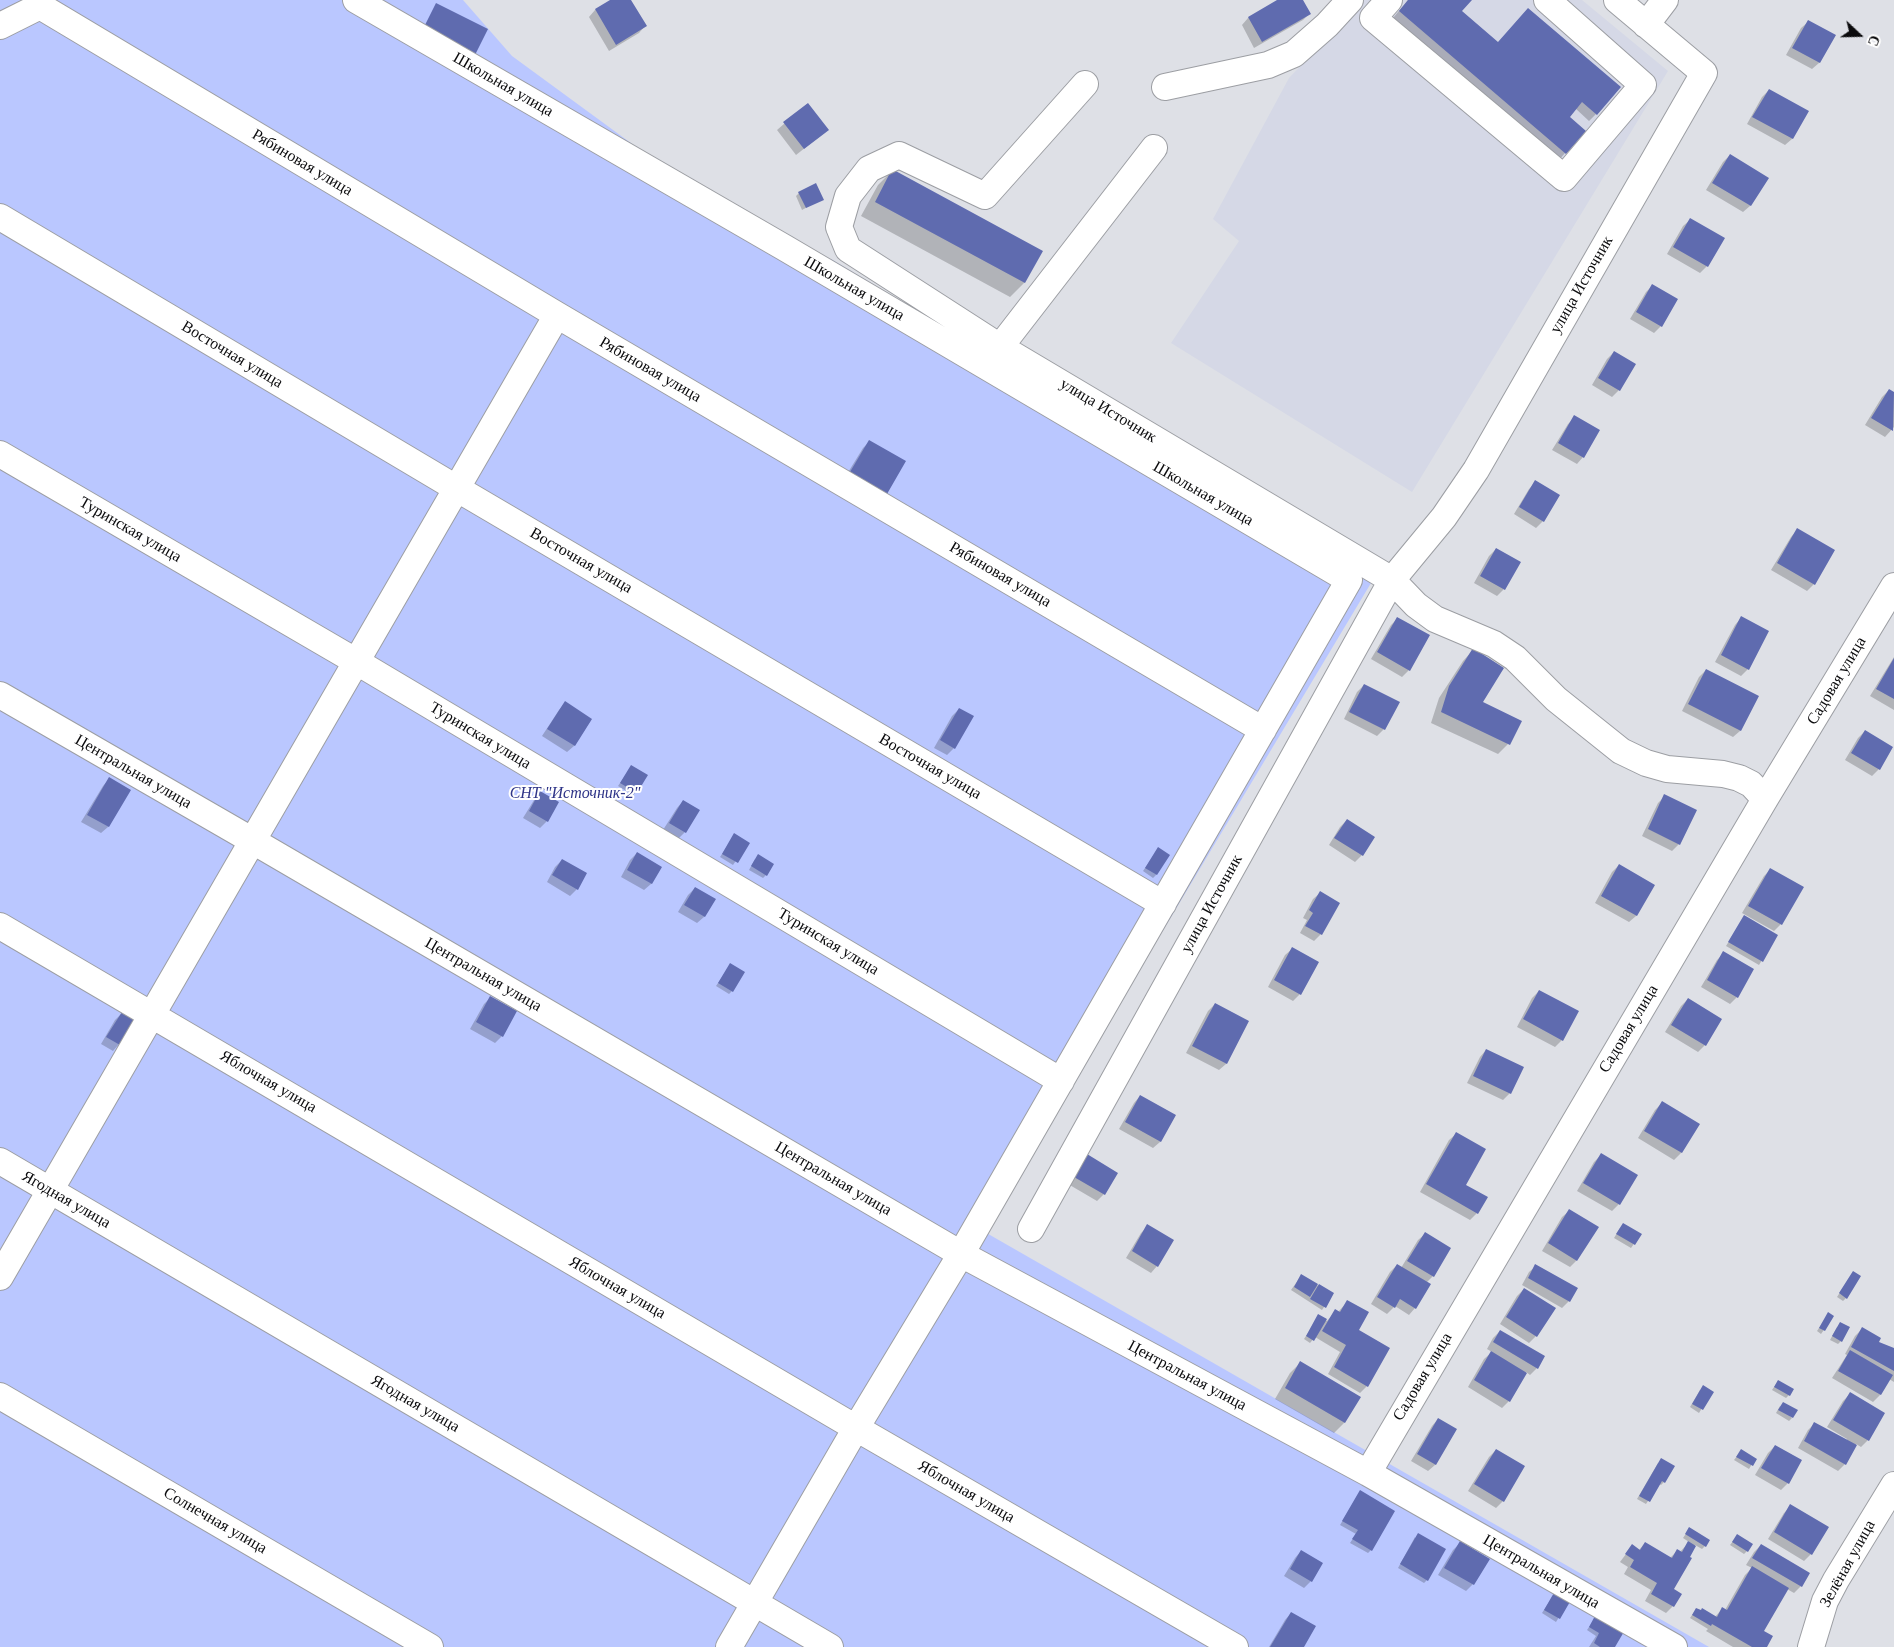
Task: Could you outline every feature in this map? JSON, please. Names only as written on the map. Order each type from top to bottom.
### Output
[{"type":"street","name":"Школьная улица","points":[[356,0],[785,248],[1349,580],[1263,730]]},
{"type":"street","points":[[1165,87],[1268,65],[1294,54],[1327,25],[1350,0]]},
{"type":"street","points":[[1389,0],[1373,18],[1564,178],[1643,85],[1547,0]]},
{"type":"street","points":[[1617,0],[1646,25],[1665,0]]},
{"type":"street","name":"Рябиновая улица","points":[[0,26],[40,6],[557,315],[1263,730]]},
{"type":"street","name":"улица Источник","points":[[1031,1229],[1392,580],[1444,518],[1476,470],[1704,73],[1646,25]]},
{"type":"street","name":"улица Источник","points":[[1085,84],[985,196],[899,155],[870,169],[848,196],[839,227],[848,249],[1000,346],[1392,580]]},
{"type":"street","points":[[1000,346],[1154,148]]},
{"type":"street","name":"Восточная улица","points":[[0,217],[1163,904]]},
{"type":"street","points":[[0,1277],[557,315]]},
{"type":"street","name":"Туринская улица","points":[[0,454],[357,662],[1061,1081]]},
{"type":"street","points":[[1392,580],[1416,605],[1435,619],[1494,644],[1515,658],[1556,699],[1621,751],[1646,763],[1667,769],[1723,774],[1740,778],[1751,784],[1765,799]]},
{"type":"street","name":"Садовая улица","points":[[1368,1473],[1765,799],[1894,586]]},
{"type":"street","name":"Центральная улица","points":[[0,696],[253,841],[961,1254],[1368,1473],[1674,1647]]},
{"type":"street","points":[[729,1647],[856,1428],[961,1254],[1263,730]]},
{"type":"street","name":"Яблочная улица","points":[[0,926],[856,1428],[1235,1647]]},
{"type":"street","name":"Ягодная улица","points":[[0,1161],[830,1647]]},
{"type":"street","name":"Солнечная улица","points":[[0,1396],[430,1647]]},
{"type":"street","name":"Зелёная улица","points":[[1811,1647],[1825,1601],[1894,1486]]},
{"type":"shaded area","points":[[1364,0],[1582,0],[1668,71],[1412,492],[1171,343],[1239,241],[1213,219],[1289,78]]},
{"type":"green space","name":"СНТ \"Источник-2\"","points":[[0,0],[463,0],[512,56],[792,261],[831,259],[1371,583],[983,1231],[1709,1647],[0,1647]]},
{"type":"building","points":[[610,0],[631,0],[647,26],[616,45],[595,9]]},
{"type":"building","points":[[1277,0],[1303,0],[1311,14],[1262,42],[1248,17]]},
{"type":"building","points":[[1408,0],[1472,0],[1462,11],[1498,42],[1528,8],[1621,87],[1597,115],[1582,102],[1570,117],[1586,131],[1566,154],[1399,11]]},
{"type":"building","points":[[436,3],[488,29],[475,55],[423,29]]},
{"type":"building","points":[[1808,20],[1836,35],[1820,63],[1792,48]]},
{"type":"building","points":[[1769,89],[1809,111],[1793,139],[1752,117]]},
{"type":"building","points":[[808,103],[829,130],[804,149],[783,122]]},
{"type":"building","points":[[1730,154],[1769,178],[1751,206],[1712,183]]},
{"type":"building","points":[[892,169],[1043,251],[1025,283],[875,202]]},
{"type":"building","points":[[816,183],[824,200],[806,208],[798,192]]},
{"type":"building","points":[[1690,218],[1725,238],[1708,267],[1673,247]]},
{"type":"building","points":[[1652,284],[1678,299],[1662,327],[1636,312]]},
{"type":"building","points":[[1614,351],[1636,364],[1620,391],[1598,378]]},
{"type":"building","points":[[1889,389],[1894,392],[1893,431],[1871,418]]},
{"type":"building","points":[[1574,415],[1600,430],[1584,458],[1558,443]]},
{"type":"building","points":[[869,440],[906,461],[887,494],[850,472]]},
{"type":"building","points":[[1535,480],[1560,495],[1544,522],[1519,507]]},
{"type":"building","points":[[1797,528],[1835,550],[1815,585],[1777,563]]},
{"type":"building","points":[[1496,548],[1521,562],[1505,590],[1480,576]]},
{"type":"building","points":[[1741,616],[1769,631],[1749,670],[1721,655]]},
{"type":"building","points":[[1397,617],[1430,635],[1410,671],[1377,652]]},
{"type":"building","points":[[1473,648],[1504,668],[1483,702],[1522,721],[1510,745],[1441,712],[1449,686]]},
{"type":"building","points":[[1894,658],[1894,699],[1876,689]]},
{"type":"building","points":[[1706,669],[1759,696],[1741,731],[1688,704]]},
{"type":"building","points":[[1364,684],[1400,702],[1385,730],[1349,712]]},
{"type":"building","points":[[565,701],[592,719],[575,746],[547,729]]},
{"type":"building","points":[[959,708],[974,716],[955,749],[940,740]]},
{"type":"building","points":[[1865,730],[1893,747],[1880,770],[1851,753]]},
{"type":"building","points":[[631,765],[648,775],[637,793],[620,783]]},
{"type":"building","points":[[109,777],[131,790],[109,827],[87,815]]},
{"type":"building","points":[[540,791],[559,802],[548,822],[529,811]]},
{"type":"building","points":[[1664,794],[1697,810],[1680,845],[1648,829]]},
{"type":"building","points":[[683,800],[700,810],[686,833],[669,823]]},
{"type":"building","points":[[1347,819],[1375,837],[1363,856],[1334,838]]},
{"type":"building","points":[[734,833],[750,843],[738,863],[722,854]]},
{"type":"building","points":[[1158,847],[1170,855],[1157,875],[1145,868]]},
{"type":"building","points":[[637,852],[662,867],[652,884],[627,870]]},
{"type":"building","points":[[758,854],[774,864],[767,876],[751,866]]},
{"type":"building","points":[[562,859],[587,873],[578,890],[552,875]]},
{"type":"building","points":[[1619,864],[1655,885],[1637,916],[1601,896]]},
{"type":"building","points":[[1770,868],[1804,887],[1782,925],[1748,906]]},
{"type":"building","points":[[695,887],[716,899],[705,917],[684,905]]},
{"type":"building","points":[[1320,891],[1340,903],[1322,935],[1305,926],[1313,913],[1309,910]]},
{"type":"building","points":[[1744,915],[1778,935],[1763,962],[1728,942]]},
{"type":"building","points":[[1292,947],[1319,962],[1301,995],[1274,980]]},
{"type":"building","points":[[1723,951],[1754,969],[1738,998],[1707,980]]},
{"type":"building","points":[[730,963],[745,972],[733,992],[718,983]]},
{"type":"building","points":[[1539,990],[1579,1011],[1563,1041],[1523,1019]]},
{"type":"building","points":[[490,996],[517,1011],[503,1037],[476,1022]]},
{"type":"building","points":[[1688,998],[1722,1019],[1706,1046],[1671,1025]]},
{"type":"building","points":[[1215,1003],[1249,1021],[1227,1064],[1192,1046]]},
{"type":"building","points":[[122,1012],[136,1020],[120,1045],[106,1037]]},
{"type":"building","points":[[1486,1049],[1524,1067],[1511,1094],[1473,1076]]},
{"type":"building","points":[[1140,1095],[1176,1115],[1161,1142],[1125,1122]]},
{"type":"building","points":[[1662,1101],[1700,1124],[1682,1153],[1644,1131]]},
{"type":"building","points":[[1456,1132],[1486,1149],[1466,1185],[1488,1197],[1478,1214],[1426,1184]]},
{"type":"building","points":[[1601,1153],[1638,1175],[1620,1205],[1583,1183]]},
{"type":"building","points":[[1087,1154],[1118,1173],[1105,1195],[1074,1177]]},
{"type":"building","points":[[1569,1209],[1599,1227],[1577,1261],[1548,1243]]},
{"type":"building","points":[[1623,1223],[1642,1234],[1635,1245],[1616,1234]]},
{"type":"building","points":[[1147,1224],[1174,1240],[1158,1267],[1132,1251]]},
{"type":"building","points":[[1425,1232],[1451,1248],[1434,1277],[1407,1261]]},
{"type":"building","points":[[1397,1264],[1431,1284],[1416,1309],[1400,1299],[1395,1308],[1377,1297]]},
{"type":"building","points":[[1535,1264],[1578,1288],[1570,1302],[1528,1278]]},
{"type":"building","points":[[1853,1271],[1861,1276],[1847,1299],[1839,1293]]},
{"type":"building","points":[[1301,1274],[1318,1284],[1310,1297],[1294,1287]]},
{"type":"building","points":[[1319,1284],[1334,1293],[1326,1308],[1310,1299]]},
{"type":"building","points":[[1524,1288],[1556,1308],[1537,1337],[1506,1317]]},
{"type":"building","points":[[1347,1300],[1369,1312],[1359,1330],[1390,1348],[1368,1387],[1334,1367],[1346,1345],[1322,1331],[1335,1309],[1340,1312]]},
{"type":"building","points":[[1828,1312],[1834,1316],[1825,1331],[1819,1328]]},
{"type":"building","points":[[1318,1314],[1327,1319],[1314,1341],[1306,1336]]},
{"type":"building","points":[[1840,1322],[1850,1327],[1842,1342],[1832,1336]]},
{"type":"building","points":[[1862,1327],[1881,1338],[1879,1342],[1894,1348],[1894,1371],[1851,1347]]},
{"type":"building","points":[[1500,1330],[1545,1356],[1538,1369],[1493,1342]]},
{"type":"building","points":[[1850,1350],[1893,1375],[1881,1395],[1838,1371]]},
{"type":"building","points":[[1491,1351],[1527,1373],[1510,1402],[1474,1380]]},
{"type":"building","points":[[1300,1361],[1361,1397],[1345,1423],[1285,1388]]},
{"type":"building","points":[[1778,1380],[1794,1389],[1790,1396],[1774,1387]]},
{"type":"building","points":[[1703,1385],[1714,1392],[1703,1410],[1692,1404]]},
{"type":"building","points":[[1850,1392],[1885,1413],[1869,1441],[1833,1420]]},
{"type":"building","points":[[1783,1402],[1798,1410],[1793,1418],[1778,1410]]},
{"type":"building","points":[[1438,1418],[1457,1429],[1436,1465],[1417,1454]]},
{"type":"building","points":[[1814,1422],[1857,1445],[1846,1465],[1804,1441]]},
{"type":"building","points":[[1775,1445],[1802,1460],[1789,1484],[1761,1468]]},
{"type":"building","points":[[1496,1449],[1525,1466],[1504,1502],[1474,1484]]},
{"type":"building","points":[[1741,1449],[1757,1459],[1753,1466],[1736,1457]]},
{"type":"building","points":[[1661,1458],[1675,1466],[1665,1483],[1662,1481],[1650,1502],[1639,1496]]},
{"type":"building","points":[[1360,1490],[1395,1511],[1372,1551],[1352,1539],[1358,1530],[1342,1521]]},
{"type":"building","points":[[1790,1504],[1829,1527],[1812,1555],[1774,1532]]},
{"type":"building","points":[[1689,1527],[1710,1540],[1706,1547],[1685,1534]]},
{"type":"building","points":[[1418,1533],[1446,1549],[1428,1581],[1400,1564]]},
{"type":"building","points":[[1737,1534],[1753,1544],[1748,1552],[1732,1542]]},
{"type":"building","points":[[1460,1541],[1490,1559],[1474,1585],[1444,1568]]},
{"type":"building","points":[[1688,1541],[1696,1546],[1690,1557],[1692,1558],[1674,1589],[1682,1594],[1674,1607],[1651,1594],[1657,1583],[1630,1567],[1634,1560],[1625,1554],[1632,1544],[1640,1550],[1645,1542],[1672,1558],[1677,1549],[1682,1552]]},
{"type":"building","points":[[1761,1544],[1810,1573],[1802,1587],[1752,1558]]},
{"type":"building","points":[[1301,1550],[1323,1563],[1312,1582],[1290,1569]]},
{"type":"building","points":[[1752,1566],[1789,1588],[1764,1631],[1773,1636],[1767,1647],[1752,1647],[1692,1615],[1696,1608],[1701,1610],[1702,1608],[1717,1617],[1722,1607],[1727,1610]]},
{"type":"building","points":[[1555,1591],[1571,1600],[1560,1619],[1544,1610]]},
{"type":"building","points":[[1291,1612],[1316,1626],[1304,1647],[1270,1647]]},
{"type":"building","points":[[1596,1614],[1625,1630],[1615,1647],[1600,1647],[1594,1643],[1599,1633],[1589,1627]]}]
